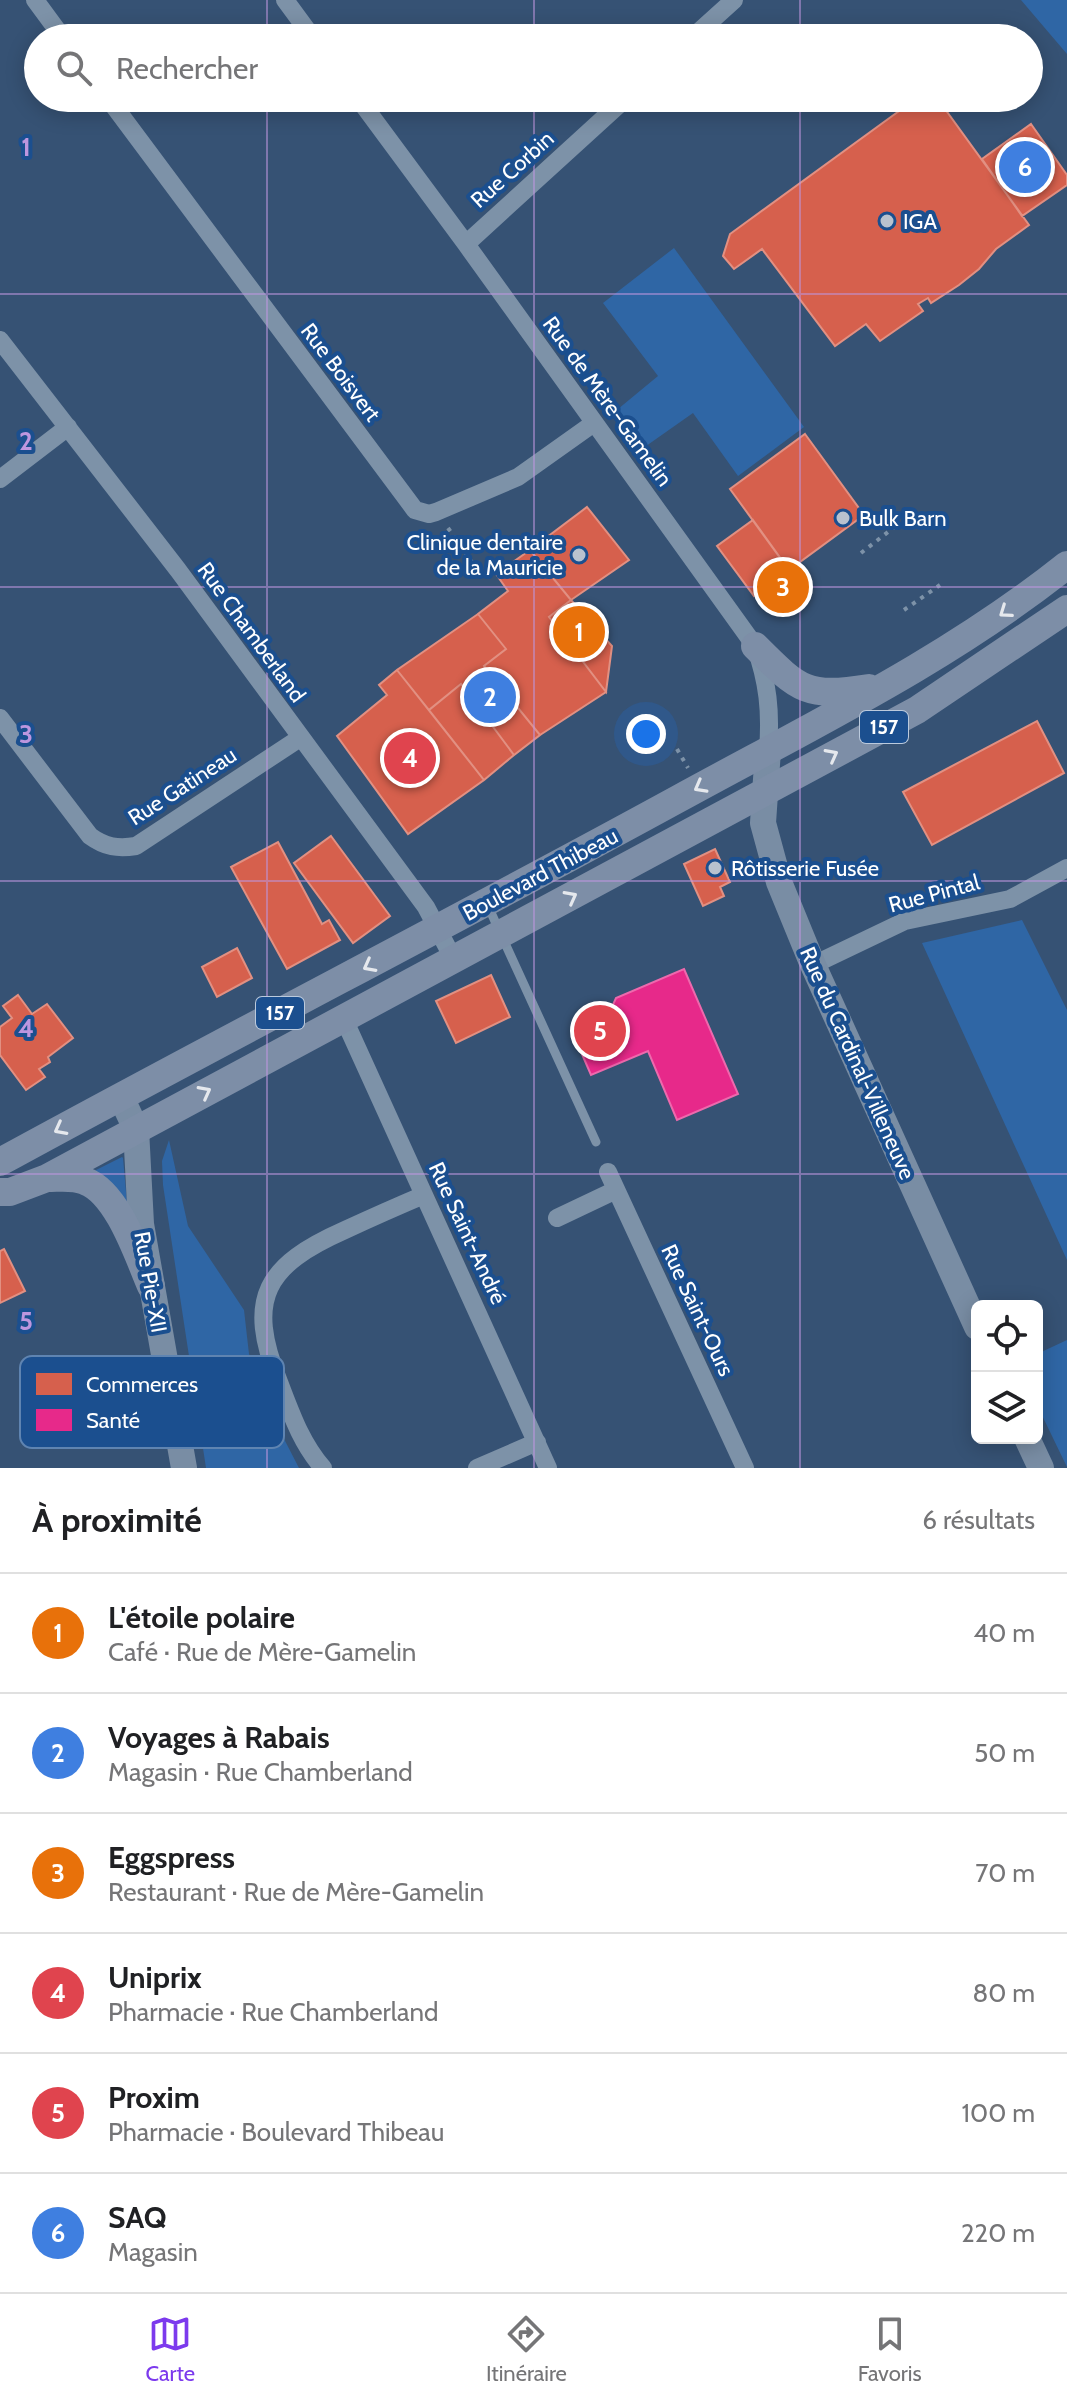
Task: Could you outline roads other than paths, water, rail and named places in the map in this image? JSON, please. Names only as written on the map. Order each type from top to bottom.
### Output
[{"type":"main road","name":"Boulevard Thibeau","points":[[0,1162],[890,684],[994,620],[1067,565]]},
{"type":"main road","name":"Boulevard Thibeau","points":[[0,1192],[10,1192],[47,1178],[917,710],[1067,609]]},
{"type":"main road","points":[[755,646],[784,676],[811,691],[836,693],[890,684]]},
{"type":"main road","points":[[47,1178],[82,1179],[106,1196],[119,1216],[151,1286]]},
{"type":"street","points":[[35,0],[53,24]]},
{"type":"street","points":[[285,0],[303,24]]},
{"type":"street","points":[[707,24],[734,0]]},
{"type":"street","name":"Rue Boisvert","points":[[118,112],[410,505],[422,513],[436,512],[518,477],[594,423]]},
{"type":"street","name":"Rue de Mère-Gamelin","points":[[368,112],[755,646],[768,691],[768,750]]},
{"type":"street","name":"Rue Corbin","points":[[466,244],[611,112]]},
{"type":"street","name":"Rue Chamberland","points":[[0,340],[178,570],[426,907],[454,960]]},
{"type":"street","points":[[0,479],[68,427]]},
{"type":"street","name":"Rue Gatineau","points":[[0,718],[90,836],[100,844],[125,848],[136,846],[300,738]]},
{"type":"street","name":"Rue du Cardinal-Villeneuve","points":[[768,750],[763,823],[779,882],[813,965],[971,1314]]},
{"type":"street","name":"Rue Pintal","points":[[813,965],[905,921],[1010,899],[1067,868]]},
{"type":"street","name":"Rue Saint-André","points":[[344,1019],[548,1468]]},
{"type":"street","name":"Rue Pie-XII","points":[[121,1097],[136,1129],[141,1224],[164,1356]]},
{"type":"street","name":"Rue Saint-Ours","points":[[608,1172],[745,1468]]},
{"type":"street","points":[[557,1218],[616,1190]]},
{"type":"street","points":[[269,1356],[263,1322],[267,1294],[281,1270],[300,1252],[424,1195]]},
{"type":"street","points":[[284,1395],[300,1436],[323,1468]]},
{"type":"street","points":[[477,1468],[537,1442]]},
{"type":"street","points":[[1030,1444],[1041,1468]]},
{"type":"street","name":"Rue Pie-XII","points":[[180,1448],[184,1468]]},
{"type":"lane","points":[[487,902],[596,1142]]},
{"type":"place","name":"SAQ","points":[[1025,167]]},
{"type":"place","name":"IGA","points":[[887,221]]},
{"type":"place","name":"Bulk Barn","points":[[843,518]]},
{"type":"place","name":"Clinique dentaire de la Mauricie","points":[[579,555]]},
{"type":"place","name":"Eggspress","points":[[783,587]]},
{"type":"place","name":"L'étoile polaire","points":[[579,632]]},
{"type":"place","name":"Voyages à Rabais","points":[[490,697]]},
{"type":"place","name":"Uniprix","points":[[410,758]]},
{"type":"place","name":"Rôtisserie Fusée","points":[[715,868]]},
{"type":"place","name":"Proxim","points":[[600,1031]]}]
